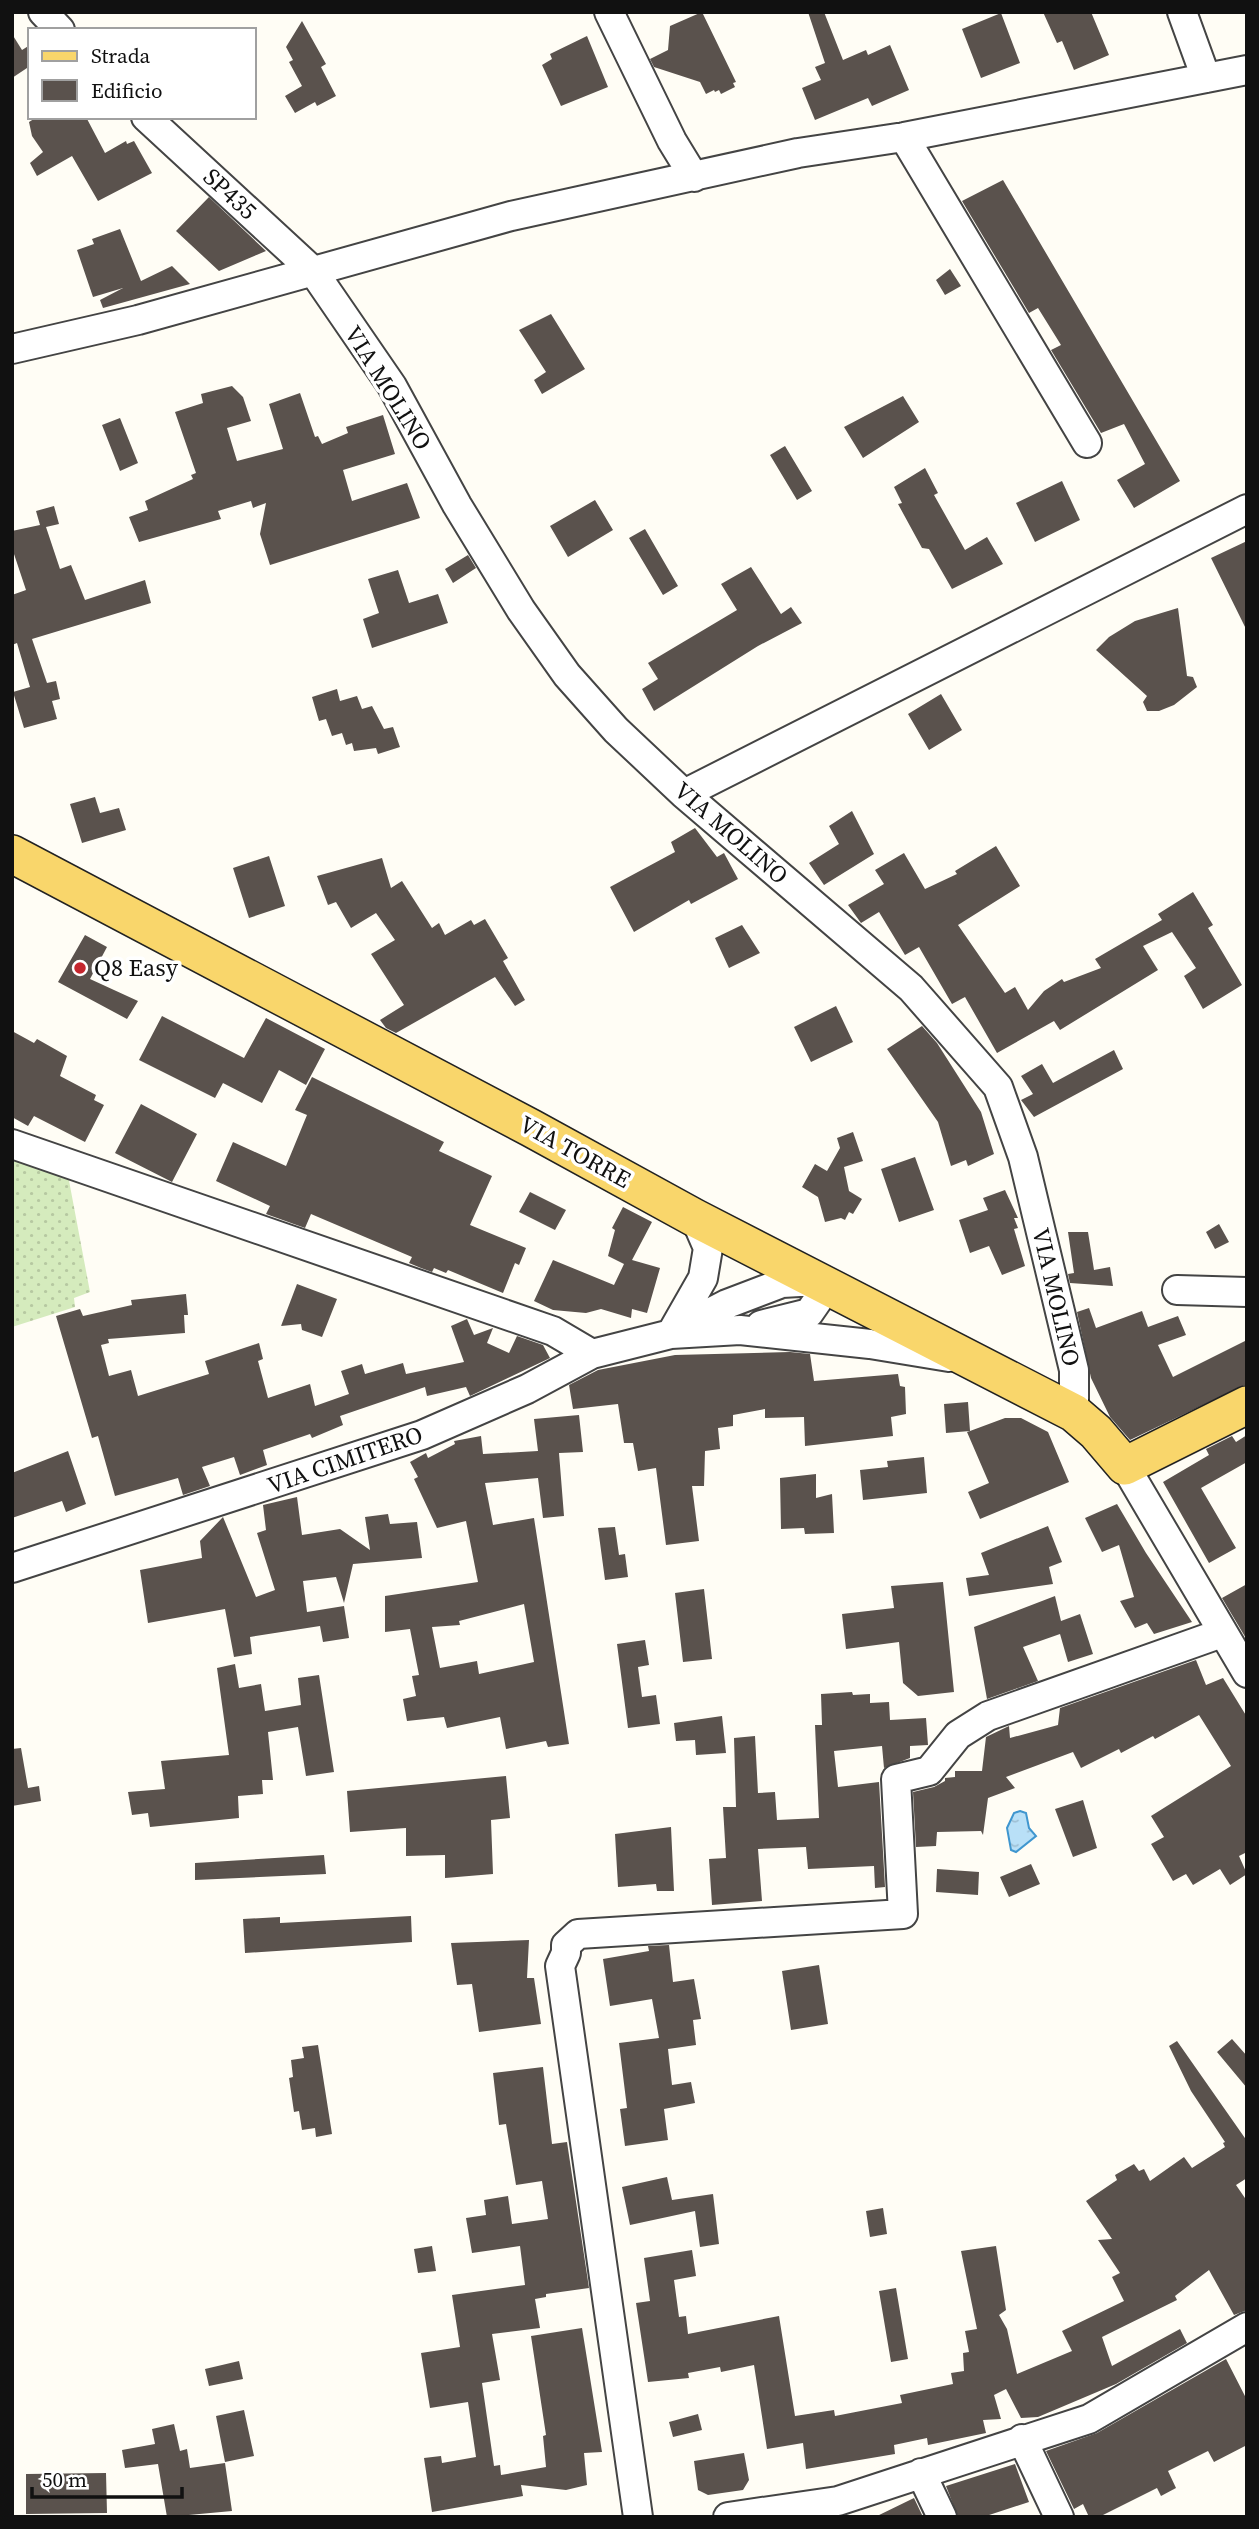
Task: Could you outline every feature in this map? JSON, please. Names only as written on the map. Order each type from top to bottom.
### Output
[{"type":"main road","name":"VIA TORRE","points":[[12,854],[519,1121],[695,1218],[1074,1413],[1096,1432],[1125,1466]]},
{"type":"main road","points":[[1125,1466],[1247,1405]]},
{"type":"street","points":[[43,12],[58,28]]},
{"type":"street","points":[[609,12],[672,141],[694,177]]},
{"type":"street","points":[[1182,12],[1206,78]]},
{"type":"street","points":[[12,349],[138,320],[511,216],[798,153],[904,137],[1247,70]]},
{"type":"street","name":"SP435","points":[[148,119],[313,271]]},
{"type":"street","points":[[904,137],[1087,443]]},
{"type":"street","name":"VIA MOLINO","points":[[313,271],[392,386],[457,505],[567,675],[616,730],[684,794],[911,988],[998,1087],[1023,1157],[1074,1370],[1074,1413]]},
{"type":"street","points":[[684,794],[1247,509]]},
{"type":"street","points":[[12,1144],[553,1331],[592,1354]]},
{"type":"street","points":[[671,1334],[703,1278],[708,1248],[695,1218]]},
{"type":"street","name":"VIA CIMITERO","points":[[671,1334],[727,1304],[782,1283],[817,1281],[818,1300],[809,1313],[740,1330]]},
{"type":"street","points":[[1177,1290],[1247,1292]]},
{"type":"street","name":"VIA CIMITERO","points":[[12,1568],[422,1435],[527,1389],[592,1354],[671,1334],[740,1330],[870,1344],[970,1361]]},
{"type":"street","points":[[1125,1466],[1247,1673]]},
{"type":"street","points":[[638,2517],[560,1966],[566,1953],[566,1945],[578,1934],[902,1913],[896,1779],[929,1771],[958,1735],[988,1716],[1222,1633]]},
{"type":"street","points":[[566,1953],[574,1962],[657,2517]]},
{"type":"street","points":[[728,2517],[836,2509],[921,2473],[1089,2418],[1247,2327]]},
{"type":"street","points":[[1022,2439],[1059,2517]]},
{"type":"street","points":[[921,2473],[942,2517]]},
{"type":"green space","points":[[12,1152],[67,1170],[90,1292],[74,1298],[75,1307],[12,1327]]},
{"type":"water","points":[[1014,1813],[1026,1813],[1029,1828],[1036,1836],[1016,1852],[1011,1850],[1007,1828]]},
{"type":"building","points":[[702,12],[736,82],[733,83],[735,87],[721,94],[719,90],[714,90],[706,94],[700,82],[654,67],[650,59],[668,50],[670,26]]},
{"type":"building","points":[[808,12],[824,12],[843,60],[866,50],[868,55],[890,45],[909,90],[872,106],[868,98],[815,120],[802,88],[821,80],[815,67],[825,63]]},
{"type":"building","points":[[1043,12],[1091,12],[1109,55],[1074,70],[1062,41],[1057,43]]},
{"type":"building","points":[[1001,13],[1020,63],[981,78],[962,29]]},
{"type":"building","points":[[302,21],[326,64],[321,67],[336,96],[317,106],[315,102],[295,113],[285,96],[302,86],[289,62],[293,60],[286,47]]},
{"type":"building","points":[[12,34],[22,50],[28,46],[28,67],[12,78]]},
{"type":"building","points":[[587,36],[608,87],[561,106],[542,65],[552,59],[550,54]]},
{"type":"building","points":[[34,119],[87,119],[105,153],[126,141],[127,144],[134,141],[152,173],[98,201],[72,156],[37,176],[30,163],[43,152],[32,136],[29,122]]},
{"type":"building","points":[[1003,180],[1180,481],[1134,508],[1117,480],[1145,464],[1124,424],[1101,433],[1051,350],[1061,345],[1038,308],[1029,313],[962,201]]},
{"type":"building","points":[[209,197],[266,251],[219,271],[176,231]]},
{"type":"building","points":[[120,229],[141,281],[172,266],[190,284],[103,308],[100,300],[123,288],[93,297],[77,250],[94,244],[92,239]]},
{"type":"building","points":[[950,269],[961,286],[945,295],[936,280]]},
{"type":"building","points":[[551,314],[585,369],[542,394],[534,380],[546,372],[519,330]]},
{"type":"building","points":[[232,386],[243,397],[251,421],[227,428],[237,461],[283,449],[269,404],[300,393],[315,437],[318,436],[322,444],[348,433],[346,427],[383,415],[395,454],[343,470],[352,501],[407,483],[420,518],[270,565],[260,534],[266,503],[253,508],[251,501],[218,511],[221,519],[139,542],[129,517],[148,510],[145,501],[193,479],[191,475],[196,473],[175,412],[203,403],[201,394]]},
{"type":"building","points":[[903,396],[919,422],[863,458],[844,427]]},
{"type":"building","points":[[120,418],[138,463],[120,471],[102,425]]},
{"type":"building","points":[[785,446],[812,491],[797,500],[770,455]]},
{"type":"building","points":[[925,468],[938,493],[934,495],[965,550],[987,537],[1003,564],[952,589],[929,549],[922,548],[898,504],[902,503],[894,487]]},
{"type":"building","points":[[1062,481],[1080,520],[1035,542],[1016,503]]},
{"type":"building","points":[[595,500],[613,530],[568,557],[550,526]]},
{"type":"building","points":[[54,506],[59,524],[46,527],[60,569],[71,565],[85,600],[145,580],[151,603],[32,639],[47,683],[56,681],[60,699],[52,701],[57,719],[24,728],[13,692],[30,687],[17,643],[12,645],[12,595],[26,590],[12,548],[12,531],[40,525],[36,511]]},
{"type":"building","points":[[645,529],[678,586],[663,595],[629,538]]},
{"type":"building","points":[[1247,541],[1247,631],[1211,558]]},
{"type":"building","points":[[468,555],[476,568],[453,583],[445,569]]},
{"type":"building","points":[[751,567],[781,614],[791,607],[802,623],[758,646],[654,711],[642,689],[658,679],[648,663],[737,610],[721,584]]},
{"type":"building","points":[[398,570],[409,603],[438,594],[448,623],[372,648],[363,619],[379,613],[368,579]]},
{"type":"building","points":[[1178,608],[1187,676],[1193,677],[1197,687],[1174,705],[1159,711],[1147,711],[1143,702],[1147,696],[1096,650],[1109,637],[1135,621]]},
{"type":"building","points":[[337,689],[340,701],[357,696],[362,709],[372,706],[384,729],[393,727],[400,747],[378,754],[376,748],[354,751],[352,743],[346,745],[342,733],[332,736],[326,719],[319,721],[312,697]]},
{"type":"building","points":[[941,694],[962,730],[929,750],[908,714]]},
{"type":"building","points":[[95,797],[100,813],[119,808],[126,830],[82,843],[70,804]]},
{"type":"building","points":[[852,811],[874,854],[824,885],[809,863],[839,844],[829,826]]},
{"type":"building","points":[[695,828],[717,857],[724,853],[738,879],[691,904],[689,900],[634,932],[610,887],[675,852],[671,842]]},
{"type":"building","points":[[996,846],[1020,886],[958,925],[1005,993],[1015,987],[1028,1010],[1044,991],[1062,979],[1064,982],[1101,968],[1095,959],[1162,920],[1158,914],[1193,892],[1213,925],[1208,928],[1242,985],[1203,1009],[1184,976],[1196,968],[1172,932],[1143,946],[1158,970],[1060,1030],[1054,1021],[997,1053],[965,997],[952,1004],[919,947],[905,955],[879,912],[861,923],[848,905],[884,884],[875,870],[904,853],[925,889],[957,874],[955,871]]},
{"type":"building","points":[[269,856],[285,906],[249,918],[233,868]]},
{"type":"building","points":[[382,858],[391,888],[402,881],[432,928],[439,923],[445,935],[471,920],[474,925],[485,919],[508,958],[503,961],[525,1000],[515,1006],[495,977],[396,1033],[386,1028],[380,1020],[404,1005],[371,954],[395,940],[376,913],[351,928],[336,902],[328,905],[317,876]]},
{"type":"building","points":[[742,925],[760,953],[729,968],[715,938]]},
{"type":"building","points":[[85,935],[107,947],[90,979],[138,1001],[127,1019],[58,982]]},
{"type":"building","points":[[836,1006],[853,1042],[811,1062],[794,1027]]},
{"type":"building","points":[[162,1016],[244,1058],[266,1018],[325,1049],[306,1085],[279,1070],[262,1103],[223,1083],[215,1098],[139,1060]]},
{"type":"building","points":[[922,1026],[937,1043],[981,1112],[994,1154],[968,1166],[966,1160],[951,1166],[938,1122],[887,1049]]},
{"type":"building","points":[[12,1031],[34,1043],[37,1039],[67,1056],[60,1076],[96,1095],[94,1100],[104,1105],[85,1142],[34,1116],[28,1126],[12,1117]]},
{"type":"building","points":[[1114,1050],[1123,1069],[1034,1117],[1021,1100],[1033,1094],[1021,1076],[1042,1064],[1053,1083]]},
{"type":"building","points":[[312,1077],[444,1142],[439,1151],[492,1176],[470,1225],[526,1248],[519,1265],[515,1263],[503,1293],[448,1270],[446,1273],[434,1268],[432,1272],[421,1268],[409,1263],[412,1257],[311,1214],[305,1228],[266,1214],[270,1206],[216,1181],[233,1142],[286,1166],[307,1115],[295,1110]]},
{"type":"building","points":[[141,1104],[197,1134],[172,1182],[115,1153]]},
{"type":"building","points":[[853,1132],[863,1161],[844,1167],[849,1191],[862,1199],[853,1214],[849,1212],[845,1220],[841,1218],[825,1222],[818,1197],[802,1187],[815,1164],[827,1171],[840,1148],[837,1138]]},
{"type":"building","points":[[915,1157],[934,1210],[899,1222],[881,1169]]},
{"type":"building","points":[[1005,1190],[1018,1218],[1014,1218],[1018,1228],[1014,1229],[1025,1266],[1002,1275],[989,1246],[970,1253],[959,1220],[988,1210],[983,1198]]},
{"type":"building","points":[[530,1192],[566,1210],[555,1230],[519,1212]]},
{"type":"building","points":[[623,1207],[652,1222],[632,1260],[660,1268],[647,1313],[632,1309],[631,1318],[601,1309],[586,1313],[553,1310],[534,1301],[553,1260],[614,1285],[624,1264],[608,1256],[615,1230],[612,1228]]},
{"type":"building","points":[[1219,1224],[1229,1242],[1215,1249],[1206,1232]]},
{"type":"building","points":[[1068,1232],[1088,1232],[1094,1270],[1110,1267],[1113,1286],[1070,1283],[1068,1274],[1074,1273]]},
{"type":"building","points":[[297,1284],[337,1299],[322,1337],[302,1330],[301,1324],[281,1326]]},
{"type":"building","points":[[186,1294],[188,1315],[184,1315],[185,1333],[108,1339],[109,1343],[101,1345],[109,1376],[131,1370],[138,1396],[209,1374],[205,1361],[259,1343],[263,1359],[258,1361],[268,1398],[310,1384],[315,1406],[349,1394],[341,1371],[362,1364],[365,1374],[403,1363],[406,1374],[464,1362],[451,1326],[467,1319],[474,1335],[493,1328],[487,1343],[509,1353],[517,1336],[543,1345],[550,1358],[470,1396],[466,1387],[427,1396],[425,1387],[340,1416],[343,1425],[312,1438],[310,1434],[263,1450],[267,1465],[240,1475],[234,1457],[202,1467],[210,1486],[183,1495],[178,1478],[115,1496],[98,1436],[92,1438],[56,1316],[80,1309],[83,1316],[132,1305],[131,1300]]},
{"type":"building","points":[[1089,1308],[1096,1328],[1142,1311],[1148,1327],[1178,1316],[1186,1335],[1158,1345],[1173,1377],[1247,1340],[1247,1384],[1130,1440],[1110,1417],[1091,1378],[1077,1312]]},
{"type":"building","points":[[790,1352],[810,1354],[814,1381],[898,1374],[900,1386],[905,1387],[906,1414],[891,1417],[893,1436],[805,1446],[804,1417],[765,1418],[765,1409],[733,1415],[733,1426],[718,1428],[720,1449],[705,1451],[704,1486],[692,1486],[699,1541],[666,1545],[656,1468],[638,1471],[633,1443],[624,1443],[618,1404],[573,1409],[569,1385],[598,1370],[675,1355]]},
{"type":"building","points":[[968,1402],[970,1431],[946,1433],[944,1404]]},
{"type":"building","points":[[579,1415],[583,1452],[559,1453],[564,1516],[543,1518],[538,1478],[485,1483],[493,1525],[534,1518],[569,1744],[548,1747],[546,1741],[506,1749],[500,1717],[447,1728],[444,1717],[407,1721],[403,1699],[416,1696],[412,1676],[419,1675],[410,1629],[385,1632],[385,1596],[478,1582],[466,1521],[437,1528],[414,1479],[418,1477],[410,1462],[426,1453],[428,1458],[455,1444],[454,1441],[481,1436],[483,1454],[538,1451],[534,1419]],"holes":[[[524,1604],[534,1662],[479,1674],[477,1661],[440,1668],[432,1627],[460,1625],[459,1621]]]},
{"type":"building","points":[[1005,1418],[1021,1418],[1048,1432],[1069,1482],[980,1519],[968,1492],[989,1483],[967,1432]]},
{"type":"building","points":[[1247,1435],[1247,1462],[1201,1488],[1236,1548],[1209,1563],[1163,1482],[1209,1455],[1206,1449],[1232,1436],[1236,1442]]},
{"type":"building","points":[[68,1451],[86,1504],[66,1512],[62,1501],[12,1518],[12,1473]]},
{"type":"building","points":[[924,1457],[927,1493],[863,1500],[860,1470],[888,1467],[887,1461]]},
{"type":"building","points":[[816,1474],[816,1498],[832,1494],[834,1533],[805,1534],[804,1528],[781,1529],[780,1478]]},
{"type":"building","points":[[297,1497],[302,1535],[340,1529],[370,1550],[365,1517],[388,1514],[390,1524],[417,1522],[422,1558],[353,1564],[344,1603],[336,1577],[303,1581],[307,1612],[344,1606],[349,1638],[323,1642],[320,1626],[250,1637],[252,1654],[234,1657],[225,1609],[148,1623],[140,1570],[202,1558],[200,1541],[223,1517],[256,1597],[275,1590],[257,1533],[266,1530],[263,1505]]},
{"type":"building","points":[[1117,1504],[1192,1622],[1154,1634],[1147,1623],[1135,1628],[1120,1601],[1134,1597],[1119,1545],[1102,1552],[1085,1518]]},
{"type":"building","points":[[1048,1526],[1062,1562],[1049,1567],[1053,1584],[969,1596],[966,1578],[989,1575],[981,1553]]},
{"type":"building","points":[[615,1527],[619,1555],[625,1554],[628,1577],[605,1580],[598,1528]]},
{"type":"building","points":[[943,1582],[954,1692],[918,1696],[903,1683],[899,1642],[846,1649],[842,1614],[894,1608],[891,1586]]},
{"type":"building","points":[[1247,1584],[1247,1640],[1222,1598]]},
{"type":"building","points":[[704,1589],[712,1659],[683,1662],[675,1593]]},
{"type":"building","points":[[1055,1596],[1061,1621],[1080,1614],[1093,1654],[1068,1662],[1060,1634],[1023,1647],[1038,1681],[987,1699],[974,1627]]},
{"type":"building","points":[[645,1640],[649,1665],[638,1667],[642,1697],[656,1695],[660,1724],[628,1728],[617,1644]]},
{"type":"building","points":[[1196,1660],[1206,1685],[1223,1678],[1247,1717],[1247,1852],[1239,1856],[1247,1874],[1230,1885],[1220,1869],[1193,1885],[1186,1874],[1173,1881],[1151,1844],[1164,1837],[1151,1816],[1231,1766],[1199,1715],[1155,1739],[1153,1736],[1121,1753],[1119,1749],[1081,1768],[1073,1752],[1006,1777],[1015,1788],[988,1798],[983,1835],[981,1831],[937,1832],[936,1846],[916,1847],[913,1792],[934,1787],[945,1781],[945,1778],[955,1777],[955,1771],[982,1771],[986,1737],[1009,1726],[1010,1738],[1058,1725],[1060,1708]]},
{"type":"building","points":[[235,1664],[239,1688],[261,1684],[265,1711],[301,1705],[298,1678],[319,1675],[334,1772],[306,1776],[298,1727],[268,1732],[273,1780],[262,1780],[263,1794],[238,1796],[239,1818],[150,1827],[148,1813],[132,1815],[128,1792],[165,1789],[161,1761],[229,1755],[217,1668]]},
{"type":"building","points":[[852,1692],[853,1695],[870,1694],[870,1703],[889,1702],[890,1720],[926,1718],[928,1745],[910,1746],[910,1758],[884,1768],[882,1746],[834,1751],[838,1787],[879,1782],[885,1887],[875,1888],[874,1866],[808,1869],[806,1847],[758,1849],[762,1901],[712,1905],[709,1859],[726,1858],[723,1807],[736,1807],[734,1738],[755,1736],[758,1793],[775,1792],[777,1820],[819,1818],[815,1725],[822,1725],[821,1694]]},
{"type":"building","points":[[722,1716],[726,1753],[696,1755],[695,1740],[676,1741],[674,1723]]},
{"type":"building","points":[[21,1748],[28,1788],[39,1786],[41,1801],[12,1806],[12,1749]]},
{"type":"building","points":[[506,1776],[510,1818],[491,1820],[493,1874],[445,1878],[445,1855],[406,1856],[406,1828],[350,1832],[347,1791]]},
{"type":"building","points":[[1083,1800],[1097,1848],[1073,1857],[1055,1809]]},
{"type":"building","points":[[671,1827],[674,1891],[657,1891],[656,1884],[618,1887],[615,1834]]},
{"type":"building","points":[[324,1855],[326,1874],[195,1880],[195,1863]]},
{"type":"building","points":[[1031,1864],[1040,1884],[1009,1897],[1000,1877]]},
{"type":"building","points":[[937,1869],[979,1872],[978,1895],[936,1892]]},
{"type":"building","points":[[411,1916],[412,1942],[245,1953],[243,1919],[280,1917],[280,1923]]},
{"type":"building","points":[[529,1940],[527,1978],[534,1978],[541,2024],[479,2032],[472,1984],[457,1985],[451,1943]]},
{"type":"building","points":[[669,1945],[673,1982],[694,1979],[701,2019],[693,2020],[696,2045],[668,2049],[672,2085],[691,2082],[695,2103],[664,2109],[668,2140],[625,2146],[620,2109],[627,2108],[619,2043],[659,2038],[652,1999],[610,2006],[603,1959],[649,1951],[648,1946]]},
{"type":"building","points":[[819,1965],[828,2024],[791,2030],[782,1971]]},
{"type":"building","points":[[1232,2039],[1247,2056],[1247,2088],[1217,2052]]},
{"type":"building","points":[[1177,2041],[1247,2141],[1247,2178],[1236,2185],[1247,2201],[1247,2310],[1234,2315],[1209,2270],[1175,2296],[1177,2300],[1102,2337],[1112,2366],[1180,2329],[1187,2343],[1116,2384],[1038,2417],[1021,2418],[1006,2389],[994,2395],[1001,2419],[983,2420],[986,2433],[928,2445],[927,2438],[894,2445],[895,2454],[806,2469],[803,2443],[767,2449],[754,2365],[721,2372],[720,2367],[688,2373],[689,2378],[648,2382],[636,2303],[650,2301],[644,2258],[692,2250],[696,2276],[674,2280],[679,2317],[686,2316],[688,2334],[779,2316],[795,2416],[834,2410],[835,2416],[902,2403],[900,2395],[953,2384],[951,2373],[964,2371],[963,2353],[969,2352],[965,2331],[977,2329],[961,2251],[996,2246],[1006,2310],[999,2315],[1007,2329],[1017,2374],[1072,2351],[1062,2331],[1124,2301],[1112,2277],[1120,2273],[1098,2240],[1112,2239],[1086,2201],[1117,2180],[1115,2175],[1134,2164],[1139,2171],[1144,2169],[1150,2181],[1184,2157],[1192,2168],[1225,2147],[1225,2142],[1191,2091],[1169,2046]]},
{"type":"building","points":[[318,2045],[332,2134],[316,2137],[315,2128],[302,2130],[299,2111],[294,2112],[289,2078],[293,2077],[291,2060],[304,2058],[302,2047]]},
{"type":"building","points":[[543,2067],[552,2144],[567,2142],[589,2288],[546,2294],[546,2297],[535,2299],[540,2328],[492,2334],[500,2380],[482,2383],[494,2466],[500,2465],[501,2475],[546,2467],[543,2436],[546,2435],[531,2336],[582,2328],[602,2452],[584,2453],[587,2485],[566,2490],[521,2485],[523,2496],[432,2512],[424,2458],[441,2456],[442,2463],[476,2457],[468,2402],[430,2408],[421,2353],[460,2347],[452,2295],[525,2285],[520,2246],[472,2253],[466,2218],[486,2215],[484,2200],[508,2196],[512,2224],[548,2219],[542,2181],[516,2185],[506,2124],[499,2125],[493,2073]]},
{"type":"building","points":[[667,2177],[672,2200],[713,2194],[719,2244],[700,2247],[695,2211],[630,2225],[622,2187]]},
{"type":"building","points":[[883,2208],[887,2234],[870,2237],[866,2211]]},
{"type":"building","points":[[432,2246],[436,2271],[418,2273],[414,2249]]},
{"type":"building","points":[[896,2288],[908,2359],[891,2362],[879,2291]]},
{"type":"building","points":[[1226,2359],[1247,2400],[1247,2445],[1214,2462],[1208,2451],[1168,2471],[1176,2488],[1161,2496],[1157,2488],[1099,2517],[1089,2517],[1083,2504],[1074,2509],[1046,2451],[1097,2433]]},
{"type":"building","points":[[239,2361],[243,2379],[209,2386],[205,2369]]},
{"type":"building","points":[[244,2410],[254,2456],[225,2462],[216,2416]]},
{"type":"building","points":[[698,2414],[702,2430],[673,2437],[669,2422]]},
{"type":"building","points":[[174,2424],[180,2451],[187,2449],[190,2468],[225,2463],[232,2511],[167,2517],[158,2464],[125,2468],[122,2450],[155,2444],[152,2429]]},
{"type":"building","points":[[744,2453],[749,2480],[743,2490],[708,2495],[698,2490],[694,2461]]},
{"type":"building","points":[[1015,2464],[1029,2502],[983,2517],[958,2517],[946,2486]]},
{"type":"building","points":[[106,2473],[107,2513],[26,2514],[26,2474]]},
{"type":"building","points":[[914,2498],[923,2517],[875,2517]]},
{"type":"place","name":"Q8 Easy","points":[[80,968]]}]
